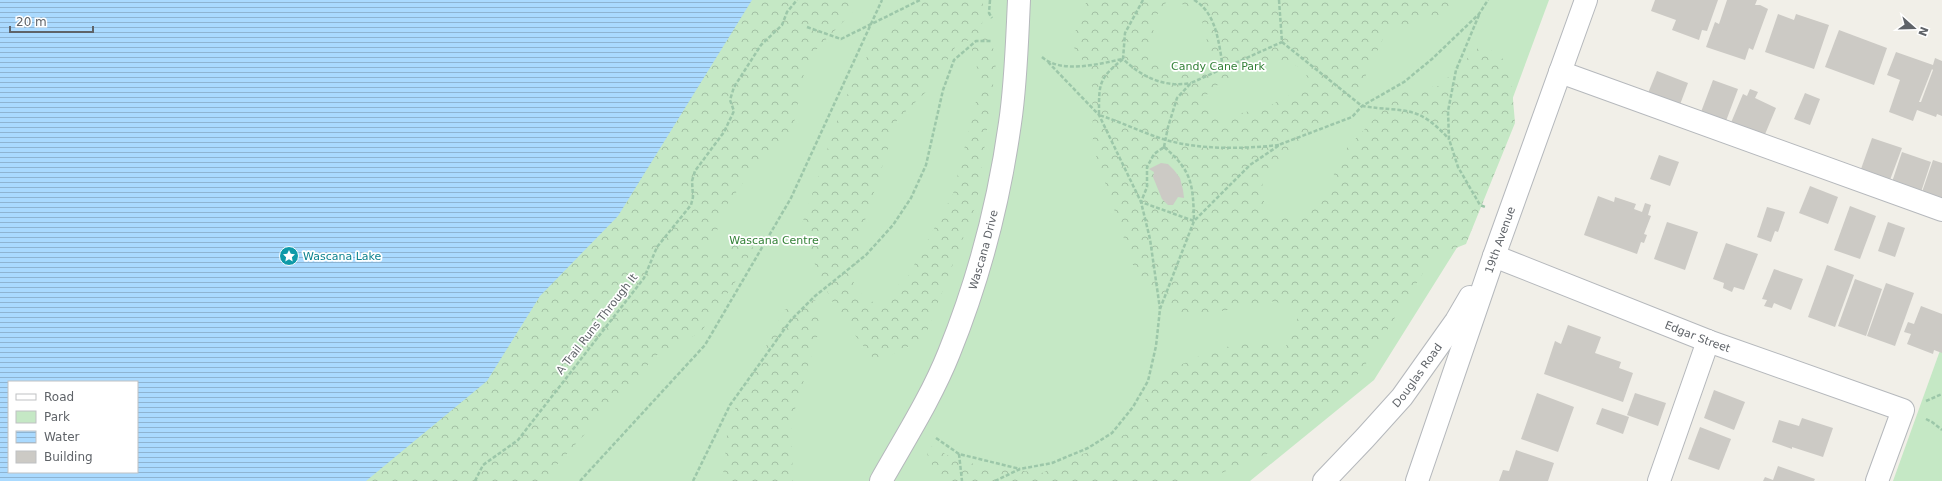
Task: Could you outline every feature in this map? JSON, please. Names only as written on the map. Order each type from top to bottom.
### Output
[{"type":"street","name":"Wascana Drive","points":[[881,481],[914,422],[948,355],[971,293],[995,212],[1011,122],[1019,0]]},
{"type":"street","name":"19th Avenue","points":[[1417,481],[1494,256],[1586,0]]},
{"type":"street","points":[[1560,72],[1942,210]]},
{"type":"street","name":"Edgar Street","points":[[1494,256],[1708,341],[1903,410],[1877,481]]},
{"type":"street","name":"Douglas Road","points":[[1324,481],[1366,438],[1402,397],[1456,321],[1494,256]]},
{"type":"street","points":[[1659,481],[1708,341]]},
{"type":"path","name":"A Trail Runs Through It","points":[[475,481],[483,465],[518,440],[644,278],[657,246],[691,205],[693,197],[692,181],[695,171],[724,132],[734,110],[730,100],[734,88],[760,45],[782,25],[787,12],[797,0]]},
{"type":"path","points":[[580,481],[705,346],[791,198],[882,0]]},
{"type":"path","points":[[807,27],[841,38],[920,0]]},
{"type":"path","points":[[1143,0],[1124,33],[1123,59],[1134,70],[1150,79],[1166,84],[1191,83],[1282,42]]},
{"type":"path","points":[[1194,0],[1204,5],[1218,34],[1223,68]]},
{"type":"path","points":[[1279,0],[1282,42],[1362,106],[1402,109],[1420,114],[1434,123],[1449,139]]},
{"type":"path","points":[[1488,0],[1479,14],[1456,70],[1448,111],[1449,139],[1458,167],[1480,205],[1509,214]]},
{"type":"path","points":[[1099,115],[1164,140],[1195,146],[1250,148],[1280,144],[1352,117],[1362,106],[1404,82],[1432,59],[1479,14]]},
{"type":"path","points":[[693,481],[730,405],[790,320],[815,296],[866,255],[893,226],[910,198],[926,164],[943,90],[954,60],[976,41],[994,41]]},
{"type":"path","points":[[995,481],[1020,469],[1052,463],[1088,448],[1112,433],[1133,407],[1148,381],[1156,346],[1160,309],[1150,239],[1141,202],[1099,115],[1048,62],[1036,52],[1017,46]]},
{"type":"path","points":[[1048,62],[1084,67],[1123,59]]},
{"type":"path","points":[[1099,115],[1099,87],[1108,71],[1123,59]]},
{"type":"path","points":[[1164,147],[1164,140],[1178,98],[1191,83]]},
{"type":"path","points":[[1194,221],[1250,165],[1280,144]]},
{"type":"path","points":[[1141,202],[1147,187],[1147,167],[1154,154],[1164,147]]},
{"type":"path","points":[[1160,309],[1194,221],[1193,195],[1189,175],[1180,160],[1164,147]]},
{"type":"path","points":[[1141,202],[1194,221]]},
{"type":"path","points":[[914,422],[959,454],[1020,469]]},
{"type":"path","points":[[959,454],[962,481]]},
{"type":"green space","name":"Wascana Centre","points":[[0,0],[1549,0],[1458,246],[1374,380],[1250,481],[0,481]]},
{"type":"green space","points":[[752,0],[864,0],[813,53],[803,77],[792,133],[755,166],[725,208],[707,259],[743,235],[753,248],[740,275],[701,332],[657,355],[542,481],[366,481],[487,381],[540,296],[618,216]]},
{"type":"green space","points":[[909,0],[983,0],[982,26],[997,56],[977,202],[924,339],[876,362],[840,316],[818,274],[802,224],[843,103],[875,41],[908,18]],"holes":[[[969,40],[981,81],[953,194],[908,276],[877,305],[853,288],[860,236],[897,120],[929,89],[956,46]]]},
{"type":"green space","name":"Candy Cane Park","points":[[1087,0],[1168,0],[1156,16],[1148,61],[1178,77],[1212,61],[1200,13],[1174,0],[1460,0],[1442,15],[1387,30],[1360,88],[1334,117],[1286,157],[1262,180],[1265,212],[1302,218],[1325,198],[1342,153],[1401,91],[1439,86],[1482,44],[1510,64],[1515,123],[1466,244],[1433,257],[1362,370],[1287,445],[1217,475],[1195,473],[1185,481],[940,481],[928,457],[925,443],[951,457],[984,467],[1042,473],[1126,434],[1159,375],[1208,352],[1253,340],[1284,351],[1299,315],[1275,301],[1211,313],[1177,313],[1138,280],[1093,147],[1092,75],[1071,43]],"holes":[[[1285,60],[1303,69],[1311,84],[1271,105],[1224,118],[1202,108],[1209,90],[1244,70]]]},
{"type":"green space","points":[[815,300],[825,321],[820,328],[791,422],[793,481],[721,481],[724,469],[728,423],[784,310]]},
{"type":"green space","points":[[1942,345],[1942,481],[1893,481]]},
{"type":"water","name":"Wascana Lake","points":[[0,0],[752,0],[618,216],[540,296],[487,381],[366,481],[0,481]]},
{"type":"building","points":[[1655,0],[1718,0],[1707,31],[1702,30],[1699,40],[1672,30],[1676,20],[1651,11]]},
{"type":"building","points":[[1727,0],[1757,0],[1755,5],[1760,5],[1768,9],[1753,50],[1749,48],[1745,60],[1706,47],[1715,22],[1719,24]]},
{"type":"building","points":[[1778,14],[1794,20],[1796,14],[1829,25],[1814,69],[1765,52]]},
{"type":"building","points":[[1839,30],[1887,48],[1874,85],[1825,67]]},
{"type":"building","points":[[1896,52],[1933,65],[1935,58],[1942,61],[1942,116],[1937,114],[1936,117],[1917,110],[1913,121],[1889,112],[1900,80],[1887,75]],"holes":[[[1932,69],[1933,70],[1921,102],[1919,102]]]},
{"type":"building","points":[[1657,71],[1688,83],[1678,110],[1646,98]]},
{"type":"building","points":[[1713,80],[1738,89],[1726,121],[1701,112]]},
{"type":"building","points":[[1750,89],[1758,92],[1755,98],[1776,108],[1763,139],[1730,125],[1743,94],[1747,96]]},
{"type":"building","points":[[1805,93],[1820,99],[1810,125],[1794,119]]},
{"type":"building","points":[[1872,138],[1902,148],[1890,180],[1861,169]]},
{"type":"building","points":[[1902,152],[1931,162],[1921,192],[1892,182]]},
{"type":"building","points":[[1659,155],[1679,162],[1670,186],[1650,179]]},
{"type":"building","points":[[1933,160],[1942,163],[1942,199],[1922,192]]},
{"type":"building","points":[[1161,163],[1168,164],[1180,178],[1184,198],[1178,197],[1173,205],[1168,205],[1162,199],[1153,177],[1154,172],[1149,169]]},
{"type":"building","points":[[1810,186],[1838,197],[1828,224],[1799,213]]},
{"type":"building","points":[[1598,196],[1614,202],[1615,197],[1636,204],[1634,209],[1642,212],[1645,203],[1651,205],[1648,215],[1651,216],[1644,234],[1647,235],[1644,243],[1641,242],[1637,254],[1584,235]]},
{"type":"building","points":[[1850,206],[1876,216],[1860,259],[1834,250]]},
{"type":"building","points":[[1767,207],[1785,212],[1778,232],[1775,231],[1771,242],[1757,237]]},
{"type":"building","points":[[1667,222],[1698,232],[1685,270],[1654,259]]},
{"type":"building","points":[[1888,222],[1905,228],[1895,257],[1878,251]]},
{"type":"building","points":[[1726,243],[1758,254],[1744,290],[1734,287],[1732,292],[1723,288],[1724,283],[1713,279]]},
{"type":"building","points":[[1827,265],[1854,275],[1835,327],[1808,317]]},
{"type":"building","points":[[1774,269],[1803,279],[1791,310],[1774,303],[1772,308],[1764,306],[1767,300],[1762,299]]},
{"type":"building","points":[[1855,279],[1882,289],[1866,336],[1838,326]]},
{"type":"building","points":[[1886,283],[1914,293],[1895,346],[1867,336]]},
{"type":"building","points":[[1921,306],[1942,314],[1942,353],[1934,350],[1933,354],[1907,344],[1911,334],[1904,332],[1908,322],[1914,324]]},
{"type":"building","points":[[1568,325],[1601,337],[1595,353],[1621,362],[1619,368],[1633,373],[1623,402],[1544,374],[1555,341],[1561,344]]},
{"type":"building","points":[[1714,390],[1745,402],[1734,430],[1704,418]]},
{"type":"building","points":[[1537,393],[1574,407],[1558,452],[1521,439]]},
{"type":"building","points":[[1635,393],[1666,403],[1658,426],[1627,415]]},
{"type":"building","points":[[1602,408],[1629,417],[1623,434],[1596,424]]},
{"type":"building","points":[[1802,418],[1833,428],[1823,457],[1772,442],[1779,420],[1799,426]]},
{"type":"building","points":[[1700,427],[1731,439],[1719,470],[1688,459]]},
{"type":"building","points":[[1516,450],[1554,463],[1548,481],[1499,481],[1503,470],[1509,471]]},
{"type":"building","points":[[1778,466],[1815,479],[1814,481],[1763,481],[1765,477],[1773,480]]},
{"type":"place","name":"Wascana Lake","points":[[289,256]]}]
